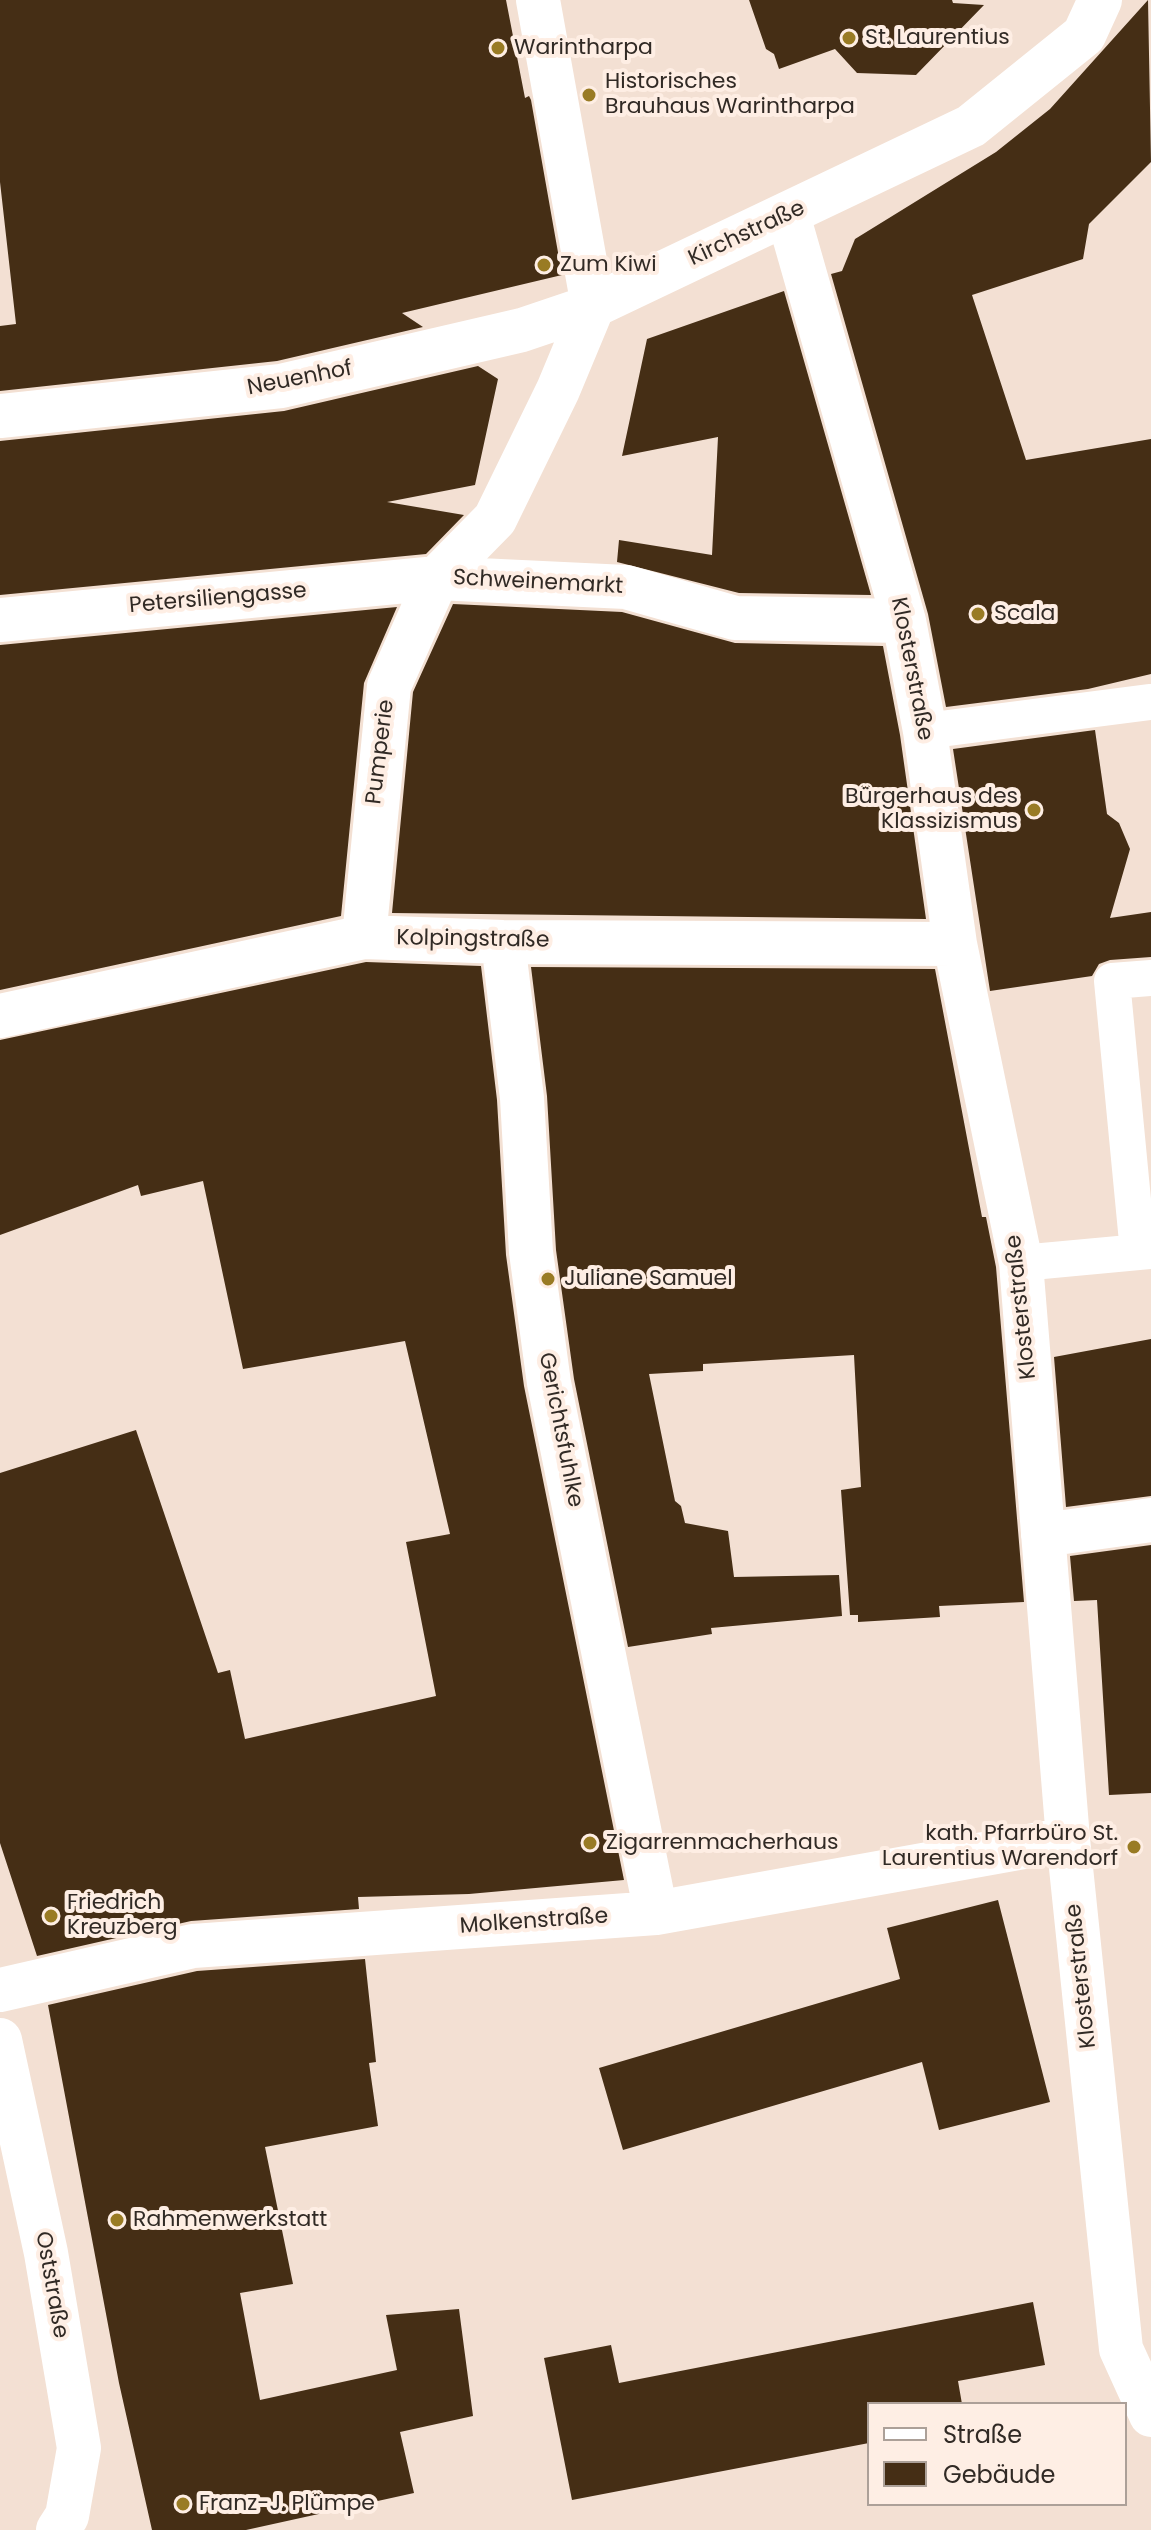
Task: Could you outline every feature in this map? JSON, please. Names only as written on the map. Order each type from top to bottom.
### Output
[{"type":"street","points":[[538,0],[593,306]]},
{"type":"street","name":"Kirchstraße","points":[[593,306],[971,126],[1084,35],[1100,0]]},
{"type":"street","name":"Klosterstraße","points":[[788,215],[904,621],[925,731],[955,944],[1021,1263],[1068,1839],[1136,2348],[1151,2415]]},
{"type":"street","name":"Neuenhof","points":[[0,416],[281,386],[522,330],[593,306]]},
{"type":"street","name":"Schweinemarkt","points":[[437,578],[495,519],[558,390],[593,306]]},
{"type":"street","name":"Schweinemarkt","points":[[437,578],[626,587],[735,618],[904,621]]},
{"type":"street","name":"Petersiliengasse","points":[[0,620],[437,578]]},
{"type":"street","name":"Pumperie","points":[[364,937],[389,686],[437,578]]},
{"type":"street","name":"Kolpingstraße","points":[[0,1016],[364,937],[503,942],[955,944]]},
{"type":"street","name":"Gerichtsfuhlke","points":[[503,942],[522,1098],[531,1252],[549,1383],[656,1913]]},
{"type":"street","points":[[1043,1535],[1151,1520]]},
{"type":"street","name":"Molkenstraße","points":[[0,1990],[193,1946],[656,1913],[1068,1839]]},
{"type":"street","name":"Oststraße","points":[[0,2040],[46,2253],[79,2448],[71,2525]]},
{"type":"lane","points":[[925,731],[1149,702]]},
{"type":"lane","points":[[1021,1263],[1144,1252],[1112,981],[1151,978]]},
{"type":"building","points":[[0,0],[506,0],[525,98],[529,96],[531,100],[562,275],[402,313],[423,327],[277,361],[0,391],[0,326],[16,324],[0,182]]},
{"type":"building","name":"St. Laurentius","points":[[749,0],[952,0],[953,3],[984,5],[916,75],[857,73],[835,49],[779,69],[774,54],[766,49]]},
{"type":"building","points":[[1148,0],[1151,162],[1089,224],[1083,259],[972,295],[1026,460],[1151,439],[1151,674],[1088,689],[946,707],[928,614],[831,274],[842,271],[855,239],[996,152],[1050,109]]},
{"type":"building","points":[[784,291],[871,595],[739,593],[617,562],[619,540],[712,555],[718,437],[622,456],[647,339]]},
{"type":"building","points":[[478,366],[498,379],[475,485],[387,502],[464,515],[426,554],[0,595],[0,441],[284,411]]},
{"type":"building","points":[[453,604],[622,612],[735,643],[883,646],[900,735],[926,919],[392,913],[413,692]]},
{"type":"building","points":[[397,607],[364,683],[341,916],[0,990],[0,645]]},
{"type":"building","points":[[1095,730],[1107,814],[1119,823],[1130,849],[1110,918],[1151,912],[1151,957],[1110,960],[1099,964],[1092,976],[990,991],[953,749]]},
{"type":"building","points":[[366,962],[481,966],[497,1100],[506,1255],[524,1386],[624,1880],[469,1894],[358,1897],[359,1909],[191,1921],[37,1956],[0,1843],[0,1473],[136,1430],[218,1673],[230,1670],[245,1739],[436,1696],[406,1542],[450,1534],[405,1341],[243,1369],[203,1181],[141,1196],[138,1185],[0,1235],[0,1040]]},
{"type":"building","points":[[531,967],[935,969],[982,1217],[986,1217],[996,1267],[1024,1602],[939,1606],[940,1617],[858,1622],[858,1615],[850,1615],[841,1490],[861,1487],[854,1355],[703,1364],[703,1371],[649,1374],[675,1501],[681,1506],[685,1523],[728,1531],[734,1577],[839,1575],[842,1616],[711,1628],[712,1634],[628,1647],[574,1379],[556,1250],[547,1096]]},
{"type":"building","points":[[1151,1339],[1151,1496],[1066,1507],[1054,1357]]},
{"type":"building","points":[[1151,1545],[1151,1793],[1109,1795],[1097,1600],[1074,1601],[1070,1556]]},
{"type":"building","points":[[998,1900],[1050,2102],[939,2130],[922,2062],[623,2150],[599,2068],[900,1979],[887,1928]]},
{"type":"building","points":[[365,1959],[376,2062],[369,2063],[378,2126],[265,2147],[293,2284],[240,2293],[260,2400],[397,2370],[386,2315],[459,2309],[473,2416],[400,2432],[414,2493],[246,2530],[152,2530],[119,2383],[48,2005],[197,1971]]},
{"type":"building","points":[[1033,2302],[1045,2365],[958,2381],[962,2402],[867,2402],[867,2443],[572,2500],[544,2358],[611,2345],[619,2383]]},
{"type":"place","name":"St. Laurentius","points":[[849,38]]},
{"type":"place","name":"Warintharpa","points":[[498,48]]},
{"type":"place","name":"Historisches Brauhaus Warintharpa","points":[[589,95]]},
{"type":"place","name":"Zum Kiwi","points":[[544,265]]},
{"type":"place","name":"Scala","points":[[978,614]]},
{"type":"place","name":"Bürgerhaus des Klassizismus","points":[[1034,810]]},
{"type":"place","name":"Juliane Samuel","points":[[548,1279]]},
{"type":"place","name":"Zigarrenmacherhaus","points":[[590,1843]]},
{"type":"place","name":"kath. Pfarrbüro St. Laurentius Warendorf","points":[[1134,1847]]},
{"type":"place","name":"Friedrich Kreuzberg","points":[[51,1916]]},
{"type":"place","name":"Rahmenwerkstatt","points":[[117,2220]]},
{"type":"place","name":"Franz-J. Plümpe","points":[[183,2504]]}]
